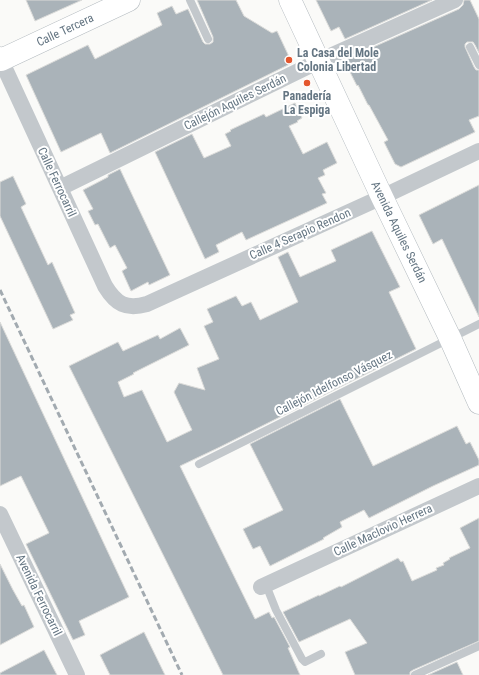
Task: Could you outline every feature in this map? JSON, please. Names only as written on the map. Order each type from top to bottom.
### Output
[{"type":"street","name":"Calle Tercera","points":[[0,59],[129,0]]},
{"type":"street","name":"Avenida Aquiles Serdán","points":[[290,0],[450,338],[479,403]]},
{"type":"street","name":"Callejón Aquiles Serdán","points":[[60,188],[319,61],[455,0]]},
{"type":"street","name":"Calle Ferrocarril","points":[[0,59],[105,286],[111,296],[118,302]]},
{"type":"street","name":"Calle 4 Serapio Rendon","points":[[118,302],[128,306],[147,304],[479,151]]},
{"type":"street","name":"Calle Maclovio Herrera","points":[[264,586],[479,486]]},
{"type":"street","name":"Avenida Ferrocarril","points":[[0,514],[77,675]]},
{"type":"lane","points":[[190,0],[208,39]]},
{"type":"lane","points":[[470,47],[479,65]]},
{"type":"lane","name":"Callejón Idelfonso Vásquez","points":[[199,464],[479,324]]},
{"type":"lane","points":[[264,586],[302,659],[305,662],[321,654]]},
{"type":"lane","points":[[415,675],[479,646]]},
{"type":"building","points":[[26,0],[82,0],[35,21]]},
{"type":"building","points":[[197,0],[236,0],[244,16],[272,33],[277,31],[292,63],[110,153],[101,133],[61,152],[26,75],[88,45],[95,59],[162,25],[157,13],[172,6],[176,14],[188,9],[203,42],[205,44],[210,44],[213,42],[213,37]]},
{"type":"building","points":[[316,0],[432,0],[345,39],[339,27],[331,31]]},
{"type":"building","points":[[464,0],[470,0],[479,19],[479,53],[473,42],[467,42],[465,44],[474,67],[476,70],[479,70],[479,116],[469,120],[475,132],[401,167],[395,164],[384,142],[388,140],[344,60],[459,9],[463,5]]},
{"type":"building","points":[[295,103],[302,118],[297,121],[298,122],[289,126],[303,154],[327,142],[337,163],[323,170],[325,175],[318,178],[326,193],[322,194],[327,203],[246,240],[242,232],[216,245],[219,252],[205,259],[155,152],[192,134],[204,158],[231,146],[225,134],[231,131],[230,130],[264,114],[266,117]]},
{"type":"building","points":[[120,169],[170,275],[149,285],[148,282],[131,291],[122,271],[127,268],[115,245],[110,248],[98,224],[95,225],[88,211],[93,209],[83,190]]},
{"type":"building","points":[[13,176],[26,204],[21,207],[48,265],[52,262],[75,313],[70,315],[73,320],[53,329],[0,216],[0,182]]},
{"type":"building","points":[[479,185],[479,317],[442,239],[433,244],[419,215]]},
{"type":"building","points":[[372,231],[400,287],[389,292],[416,349],[180,466],[255,619],[269,612],[272,618],[274,617],[290,647],[288,648],[300,675],[223,675],[69,366],[118,342],[123,351],[158,335],[160,339],[180,328],[189,345],[118,382],[124,397],[142,390],[167,442],[192,430],[174,392],[179,383],[205,390],[197,368],[219,359],[204,326],[213,322],[207,309],[236,296],[242,306],[251,302],[260,320],[298,302],[278,257],[288,252],[300,277],[336,261],[331,250]]},
{"type":"building","points":[[0,322],[129,597],[79,621],[85,635],[73,640],[26,544],[49,533],[21,476],[0,486]]},
{"type":"building","points":[[340,399],[373,466],[457,426],[466,444],[470,442],[479,460],[479,465],[369,518],[364,510],[340,522],[342,527],[323,538],[324,539],[270,566],[260,546],[253,549],[243,529],[283,510],[250,444]]},
{"type":"building","points":[[479,518],[479,641],[413,670],[410,672],[410,675],[355,675],[345,652],[367,643],[350,619],[299,642],[283,612],[319,595],[340,586],[341,587],[398,558],[401,562],[403,561],[412,581],[437,570],[436,568],[444,565],[443,563],[450,559],[449,558],[470,548],[460,528]]},
{"type":"building","points":[[0,564],[22,606],[24,605],[34,627],[0,645]]},
{"type":"building","points":[[144,632],[165,675],[110,675],[100,655]]},
{"type":"building","points":[[44,650],[57,675],[0,675],[0,673]]},
{"type":"building","points":[[457,662],[463,675],[428,675]]},
{"type":"railway","points":[[0,290],[182,675]]},
{"type":"place","name":"La Casa del Mole Colonia Libertad","points":[[289,60]]},
{"type":"place","name":"Panadería La Espiga","points":[[307,83]]}]
